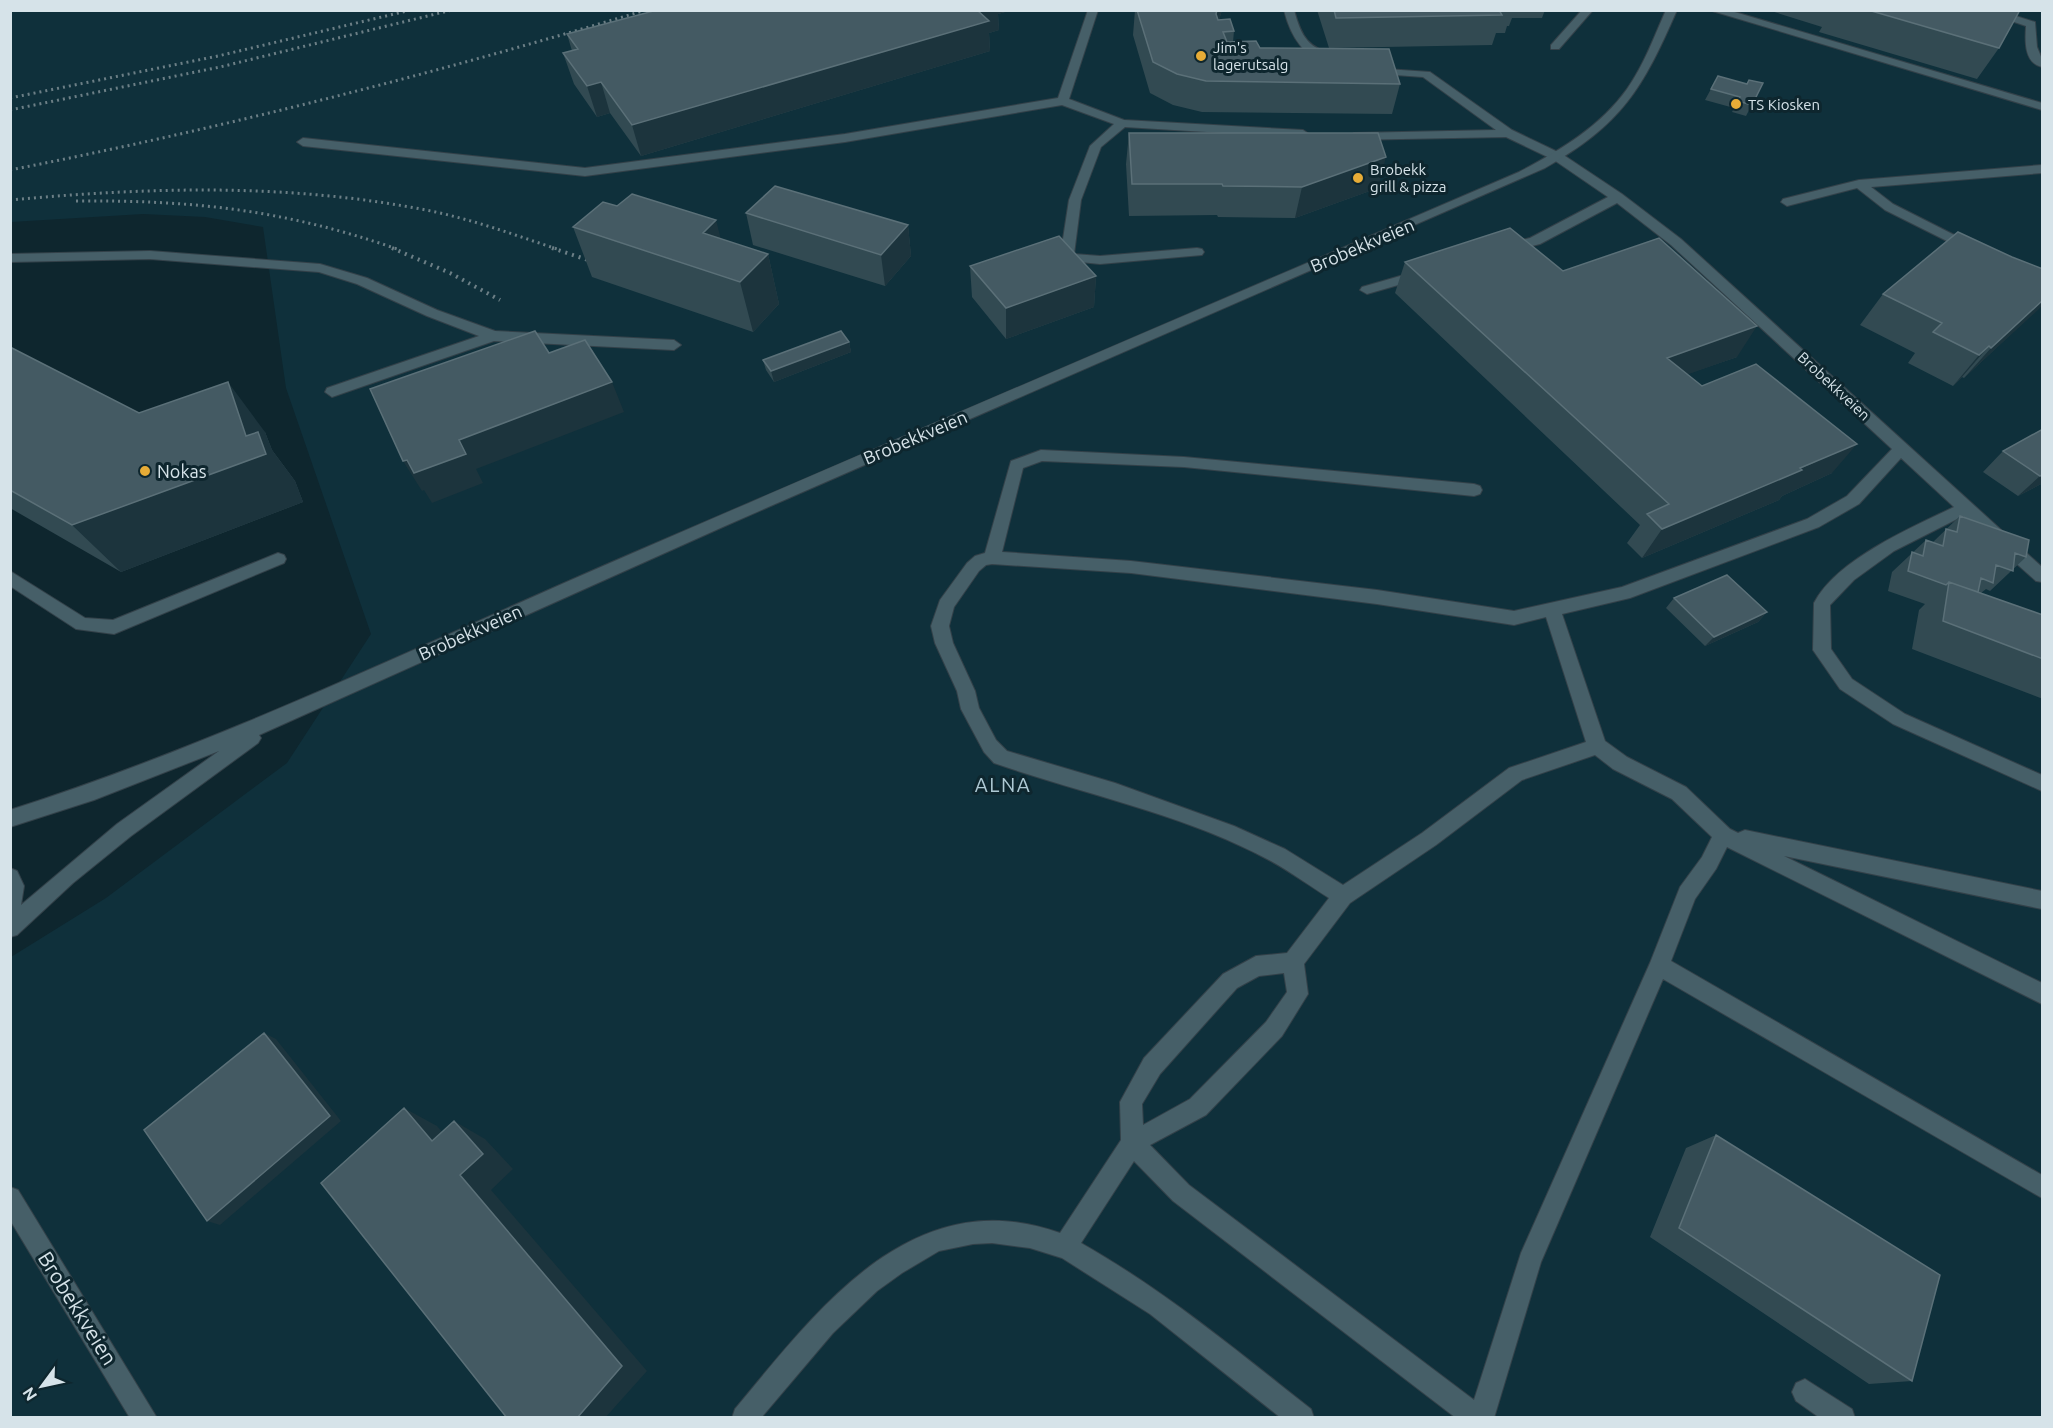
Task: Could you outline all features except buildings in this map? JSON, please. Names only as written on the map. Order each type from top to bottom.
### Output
[{"type":"street","points":[[1063,101],[1093,10]]},
{"type":"street","points":[[1288,10],[1295,37],[1318,54],[1340,61]]},
{"type":"street","points":[[1555,47],[1588,10]]},
{"type":"street","name":"Brobekkveien","points":[[10,819],[134,778],[275,722],[614,568],[1523,175],[1558,157],[1595,130],[1621,104],[1642,74],[1672,10]]},
{"type":"street","points":[[1714,10],[2043,107]]},
{"type":"street","points":[[1984,10],[2031,24],[2032,52],[2036,60],[2043,64]]},
{"type":"street","points":[[1362,68],[1373,71],[1426,74],[1508,133],[1558,157]]},
{"type":"street","points":[[303,142],[585,172],[845,138],[1063,101],[1122,123],[1321,135]]},
{"type":"street","points":[[1067,256],[1075,200],[1096,146],[1122,123]]},
{"type":"street","points":[[1344,136],[1508,133]]},
{"type":"street","name":"Brobekkveien","points":[[1558,157],[1618,198],[1676,242],[1965,508],[2043,576]]},
{"type":"street","points":[[1787,202],[1859,184],[2043,169]]},
{"type":"street","points":[[1859,184],[1889,207],[1986,256]]},
{"type":"street","points":[[1490,254],[1535,241],[1618,198]]},
{"type":"street","points":[[1043,257],[1067,256],[1100,260],[1197,252]]},
{"type":"street","points":[[10,258],[150,255],[320,268],[362,281],[432,313],[493,336],[674,345]]},
{"type":"street","points":[[1367,290],[1434,270]]},
{"type":"street","points":[[332,392],[493,336]]},
{"type":"street","points":[[1343,896],[1278,855],[1227,832],[1115,791],[1001,757],[990,746],[970,709],[966,690],[944,643],[940,626],[946,605],[972,567],[981,560],[992,558],[1143,569],[1377,597],[1514,618],[1624,593],[1813,523],[1853,500],[1901,448]]},
{"type":"street","points":[[992,558],[1016,465],[1041,455],[1184,462],[1474,490]]},
{"type":"street","points":[[1965,508],[1888,547],[1848,575],[1822,603],[1822,650],[1846,684],[1899,719],[2043,783]]},
{"type":"street","points":[[10,577],[82,624],[114,627],[278,559]]},
{"type":"street","points":[[1552,610],[1597,746],[1620,763],[1679,793],[1723,835],[2043,994]]},
{"type":"street","name":"Brobekkveien","points":[[10,928],[66,877],[124,831],[275,722]]},
{"type":"street","points":[[1065,1247],[1132,1143],[1198,1107],[1274,1029],[1298,994],[1293,962],[1343,896],[1429,839],[1516,774],[1597,746]]},
{"type":"street","points":[[1293,962],[1256,966],[1230,981],[1152,1066],[1131,1102],[1132,1143],[1182,1192],[1479,1418],[1528,1261],[1659,965],[1687,894],[1709,863],[1723,835]]},
{"type":"street","points":[[1723,835],[1959,881],[2043,900]]},
{"type":"street","points":[[10,877],[14,886],[10,911]]},
{"type":"street","points":[[1659,965],[2043,1187]]},
{"type":"street","name":"Brobekkveien","points":[[10,1198],[146,1418]]},
{"type":"street","points":[[744,1418],[813,1334],[875,1277],[922,1246],[969,1231],[1013,1233],[1065,1247],[1150,1298],[1302,1418]]},
{"type":"street","points":[[1805,1392],[1843,1418]]},
{"type":"shaded area","points":[[11,11],[2042,11],[2042,1417],[11,1417],[11,957],[106,898],[287,763],[371,634],[286,388],[263,227],[205,217],[143,214],[11,222]]},
{"type":"railway","points":[[10,98],[218,56],[411,10]]},
{"type":"railway","points":[[10,110],[220,67],[452,10]]},
{"type":"railway","points":[[10,170],[171,136],[330,98],[488,56],[646,10]]},
{"type":"railway","points":[[10,200],[168,190],[221,190],[326,196],[431,211],[494,228],[557,249]]},
{"type":"railway","points":[[76,201],[200,205],[239,210],[316,225],[397,249]]},
{"type":"railway","points":[[392,248],[450,273],[500,300]]},
{"type":"railway","points":[[552,248],[600,264]]},
{"type":"place","name":"Jim's lagerutsalg","points":[[1201,56]]},
{"type":"place","name":"TS Kiosken","points":[[1736,104]]},
{"type":"place","name":"Brobekk grill & pizza","points":[[1358,178]]},
{"type":"place","name":"Nokas","points":[[145,471]]},
{"type":"district","name":"ALNA","points":[[1003,784]]}]
